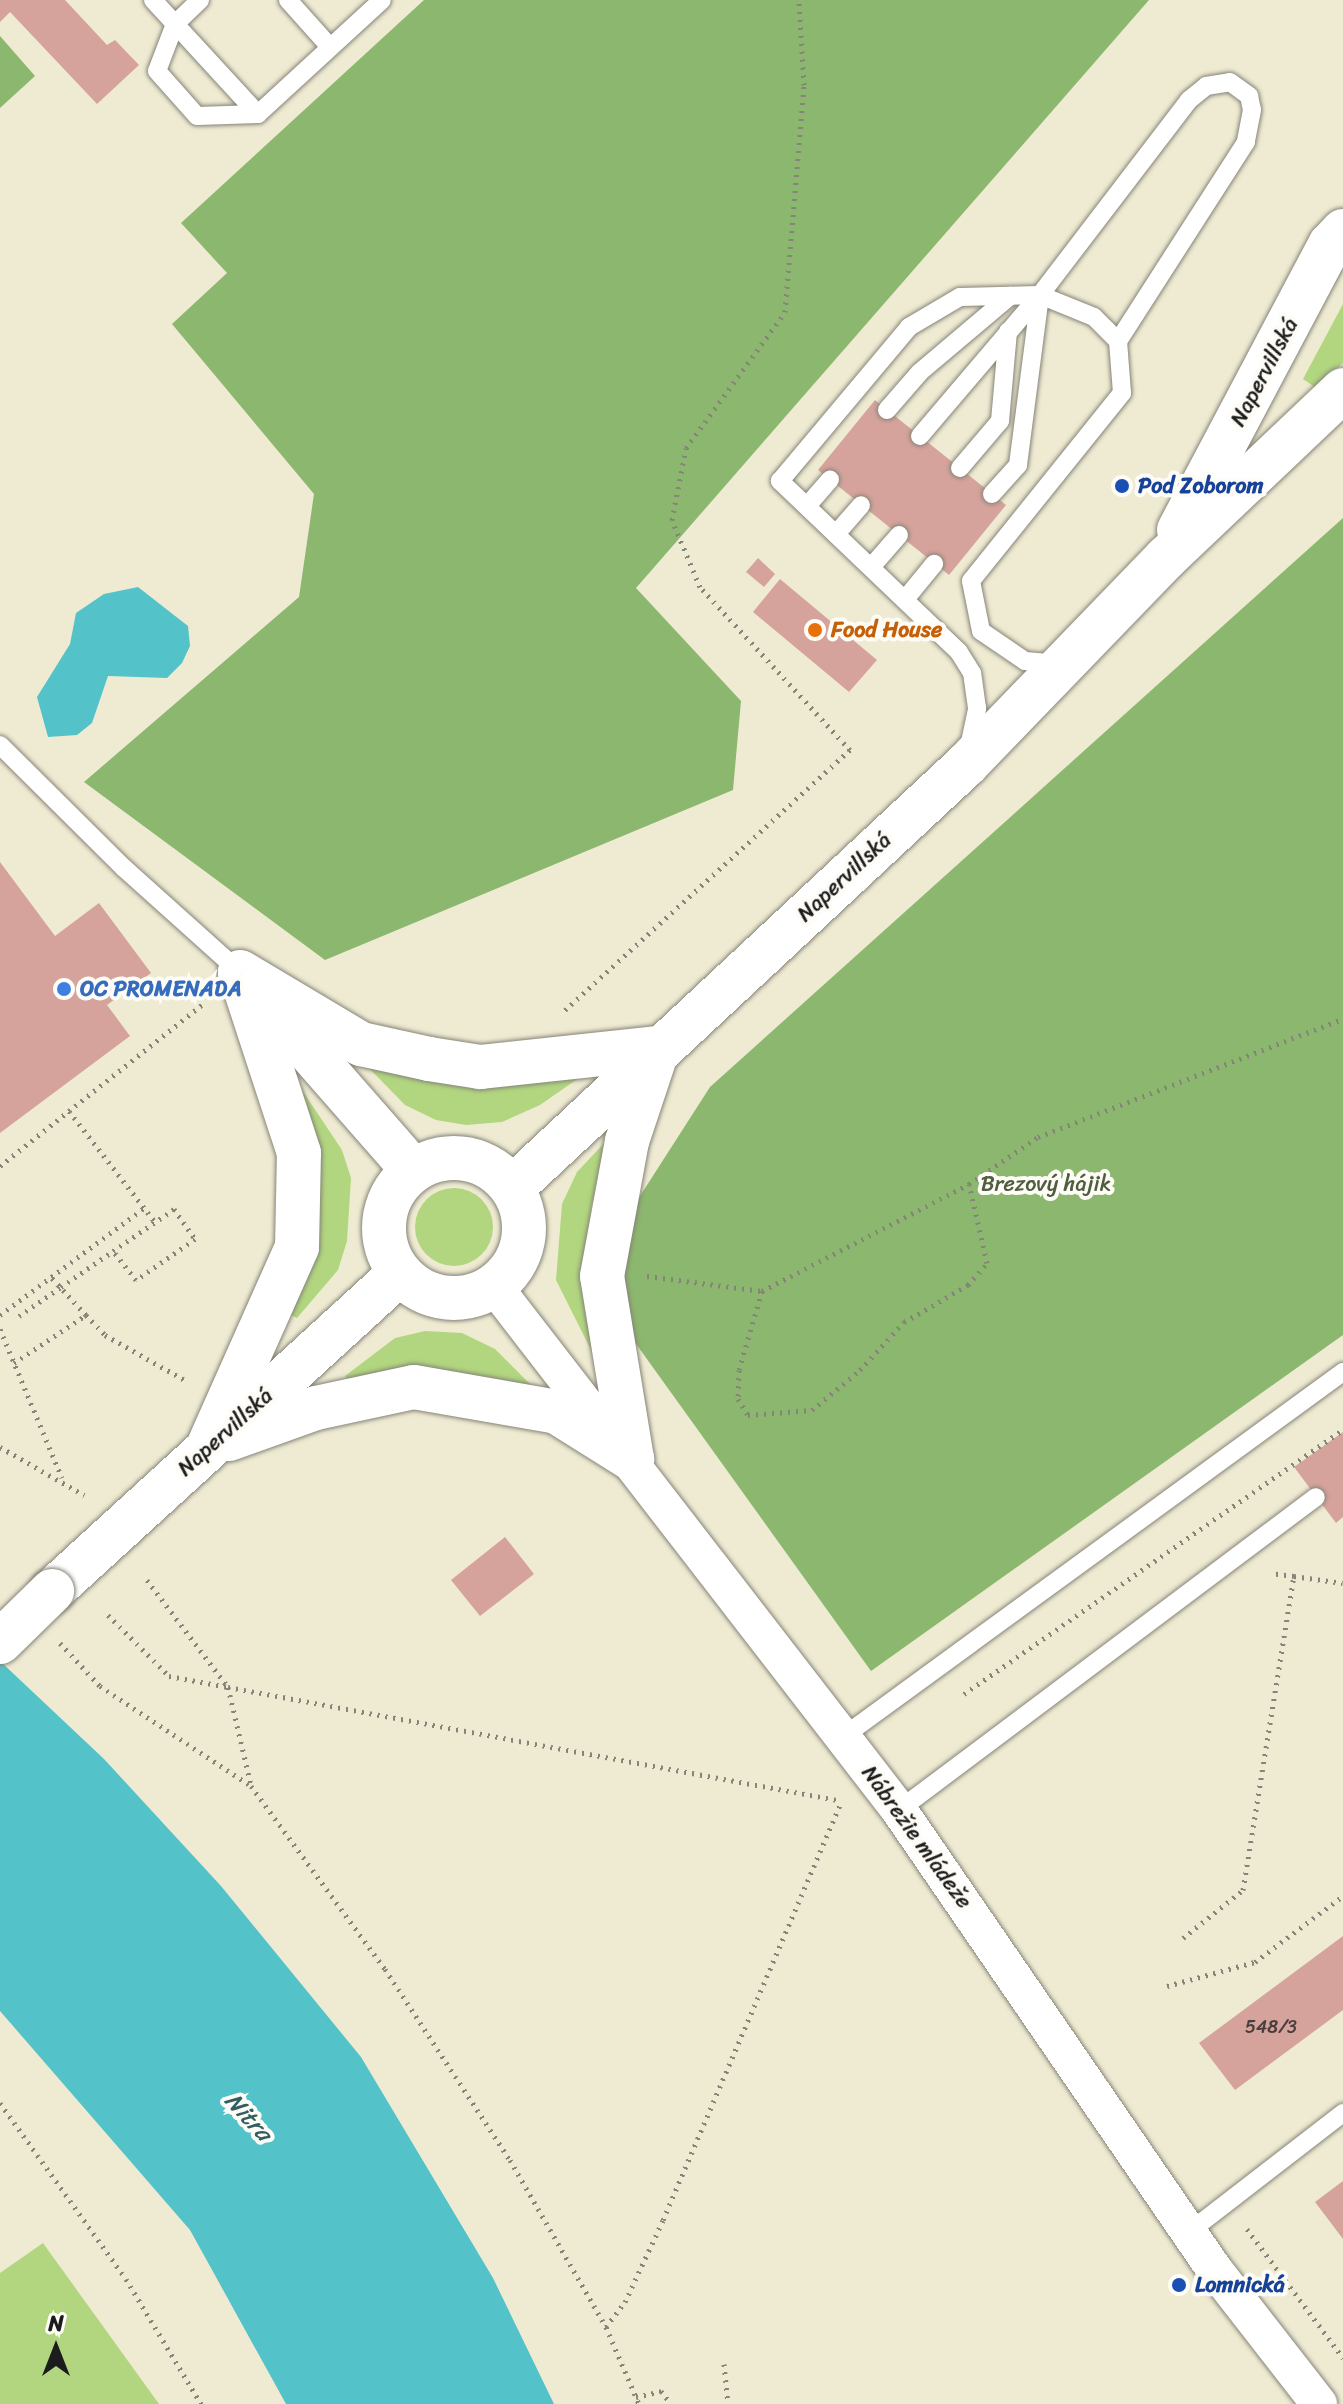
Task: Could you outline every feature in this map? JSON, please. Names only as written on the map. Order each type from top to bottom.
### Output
[{"type":"street","name":"Napervillská","points":[[1166,558],[1339,230]]},
{"type":"street","name":"Napervillská","points":[[512,1188],[658,1048],[966,765],[1166,558],[1343,390]]},
{"type":"street","points":[[226,985],[361,1044],[480,1067],[658,1048],[627,1141],[602,1276],[632,1459]]},
{"type":"street","points":[[226,985],[413,1170]]},
{"type":"street","points":[[208,1447],[297,1247],[299,1153],[226,985]]},
{"type":"street","points":[[466,1158],[492,1168],[512,1188],[521,1205],[523,1243],[516,1261],[494,1286],[475,1294],[444,1297],[399,1274],[384,1229],[387,1207],[413,1170],[438,1159],[466,1158]]},
{"type":"street","name":"Napervillská","points":[[0,1642],[51,1612],[208,1447],[399,1274]]},
{"type":"street","name":"Nábrežie mládeže","points":[[494,1286],[632,1459],[899,1810],[1189,2232],[1319,2404]]},
{"type":"street","points":[[208,1447],[316,1408],[414,1387],[557,1412],[632,1459]]},
{"type":"lane","points":[[153,0],[258,114]]},
{"type":"lane","points":[[200,0],[175,24],[157,71],[197,116],[258,114],[382,0]]},
{"type":"lane","points":[[288,0],[330,47]]},
{"type":"lane","points":[[920,436],[1040,295],[1189,100],[1206,86],[1230,82],[1249,96],[1252,110],[1246,142],[1118,341],[1122,393],[971,581],[981,631],[1025,661],[1063,664]]},
{"type":"lane","points":[[992,494],[1018,465],[1040,295]]},
{"type":"lane","points":[[966,765],[977,708],[972,673],[959,652],[907,597],[780,481],[909,327],[960,297],[1040,295],[1094,317],[1118,341]]},
{"type":"lane","points":[[887,410],[920,372],[1010,296]]},
{"type":"lane","points":[[960,468],[1000,421],[1008,331]]},
{"type":"lane","points":[[807,506],[830,480]]},
{"type":"lane","points":[[836,534],[861,505]]},
{"type":"lane","points":[[872,566],[899,535]]},
{"type":"lane","points":[[907,597],[934,564]]},
{"type":"lane","points":[[0,745],[124,868],[226,985]]},
{"type":"lane","points":[[844,1736],[1343,1372]]},
{"type":"lane","points":[[899,1810],[1316,1497]]},
{"type":"lane","points":[[1189,2232],[1343,2113]]},
{"type":"path","points":[[561,1014],[850,750],[700,587],[672,520],[686,448],[785,312],[804,85],[799,0]]},
{"type":"path","points":[[0,1166],[226,985]]},
{"type":"path","points":[[642,1275],[762,1291],[969,1184],[1038,1137],[1343,1019]]},
{"type":"path","points":[[69,1111],[155,1222]]},
{"type":"path","points":[[762,1291],[739,1370],[738,1399],[748,1415],[812,1410],[860,1370],[904,1322],[968,1285],[987,1263],[969,1184]]},
{"type":"path","points":[[0,1315],[144,1208]]},
{"type":"path","points":[[19,1316],[113,1251],[155,1222],[174,1209],[195,1239],[136,1280],[113,1251]]},
{"type":"path","points":[[51,1277],[105,1335],[190,1383]]},
{"type":"path","points":[[14,1363],[86,1315]]},
{"type":"path","points":[[0,1329],[62,1478]]},
{"type":"path","points":[[949,1704],[1343,1430]]},
{"type":"path","points":[[0,1447],[62,1478],[84,1495]]},
{"type":"path","points":[[1220,1569],[1343,1583]]},
{"type":"path","points":[[1183,1938],[1243,1890],[1294,1576]]},
{"type":"path","points":[[147,1580],[228,1687],[251,1786]]},
{"type":"path","points":[[51,1612],[100,1686],[251,1786],[385,1969],[510,2160],[606,2327],[639,2404]]},
{"type":"path","points":[[108,1615],[169,1676],[841,1801]]},
{"type":"path","points":[[606,2327],[625,2302],[663,2220],[841,1801],[869,1771]]},
{"type":"path","points":[[1167,1986],[1255,1962],[1343,1896]]},
{"type":"path","points":[[0,2103],[126,2279],[201,2404]]},
{"type":"path","points":[[1228,2202],[1343,2358]]},
{"type":"path","points":[[724,2364],[728,2404]]},
{"type":"path","points":[[636,2397],[661,2391],[671,2404]]},
{"type":"green space","points":[[424,0],[1149,0],[636,588],[741,701],[733,790],[325,960],[84,782],[299,597],[314,494],[172,324],[227,273],[181,223]]},
{"type":"green space","points":[[0,36],[35,76],[0,108]]},
{"type":"green space","points":[[1343,304],[1343,363],[1316,388],[1303,379]]},
{"type":"green space","name":"Brezový hájik","points":[[1343,518],[1343,1335],[871,1671],[588,1277],[710,1087]]},
{"type":"green space","points":[[361,1060],[599,1064],[540,1105],[502,1122],[466,1125],[436,1120],[405,1105]]},
{"type":"green space","points":[[294,1078],[342,1150],[351,1178],[347,1241],[338,1270],[297,1318],[291,1315],[307,1273]]},
{"type":"green space","points":[[608,1139],[591,1208],[594,1356],[556,1280],[562,1204],[577,1172]]},
{"type":"green space","points":[[454,1188],[469,1191],[482,1199],[490,1212],[493,1227],[490,1242],[482,1255],[469,1263],[454,1266],[439,1263],[426,1255],[418,1242],[415,1227],[418,1212],[426,1199],[439,1191]]},
{"type":"green space","points":[[425,1331],[462,1333],[495,1349],[538,1392],[348,1381],[345,1376],[395,1338]]},
{"type":"green space","points":[[43,2243],[159,2404],[0,2404],[0,2273]]},
{"type":"water","points":[[138,587],[188,626],[190,646],[182,663],[167,678],[108,676],[92,723],[77,735],[48,737],[37,697],[70,644],[76,613],[104,594]]},
{"type":"water","name":"Nitra","points":[[0,1661],[104,1759],[221,1886],[361,2057],[493,2278],[554,2404],[286,2404],[190,2230],[0,2011]]},
{"type":"building","points":[[0,0],[65,0],[107,45],[115,40],[139,65],[97,104],[10,12],[0,22]]},
{"type":"building","points":[[875,400],[1006,505],[949,575],[818,470]]},
{"type":"building","points":[[758,558],[775,574],[764,587],[746,572]]},
{"type":"building","points":[[780,579],[877,660],[849,692],[753,612]]},
{"type":"building","name":"OC PROMENADA","points":[[0,862],[55,936],[99,903],[151,973],[107,1005],[130,1036],[0,1133]]},
{"type":"building","points":[[1343,1432],[1343,1517],[1336,1523],[1294,1467]]},
{"type":"building","points":[[505,1537],[534,1574],[480,1616],[451,1580]]},
{"type":"building","points":[[1343,1936],[1343,2010],[1235,2090],[1199,2043]]},
{"type":"building","points":[[1343,2181],[1343,2239],[1315,2202]]},
{"type":"place","name":"Pod Zoborom","points":[[1122,486]]},
{"type":"place","name":"Food House","points":[[815,630]]},
{"type":"place","name":"OC PROMENADA","points":[[64,989]]},
{"type":"place","name":"Lomnická","points":[[1179,2285]]}]
